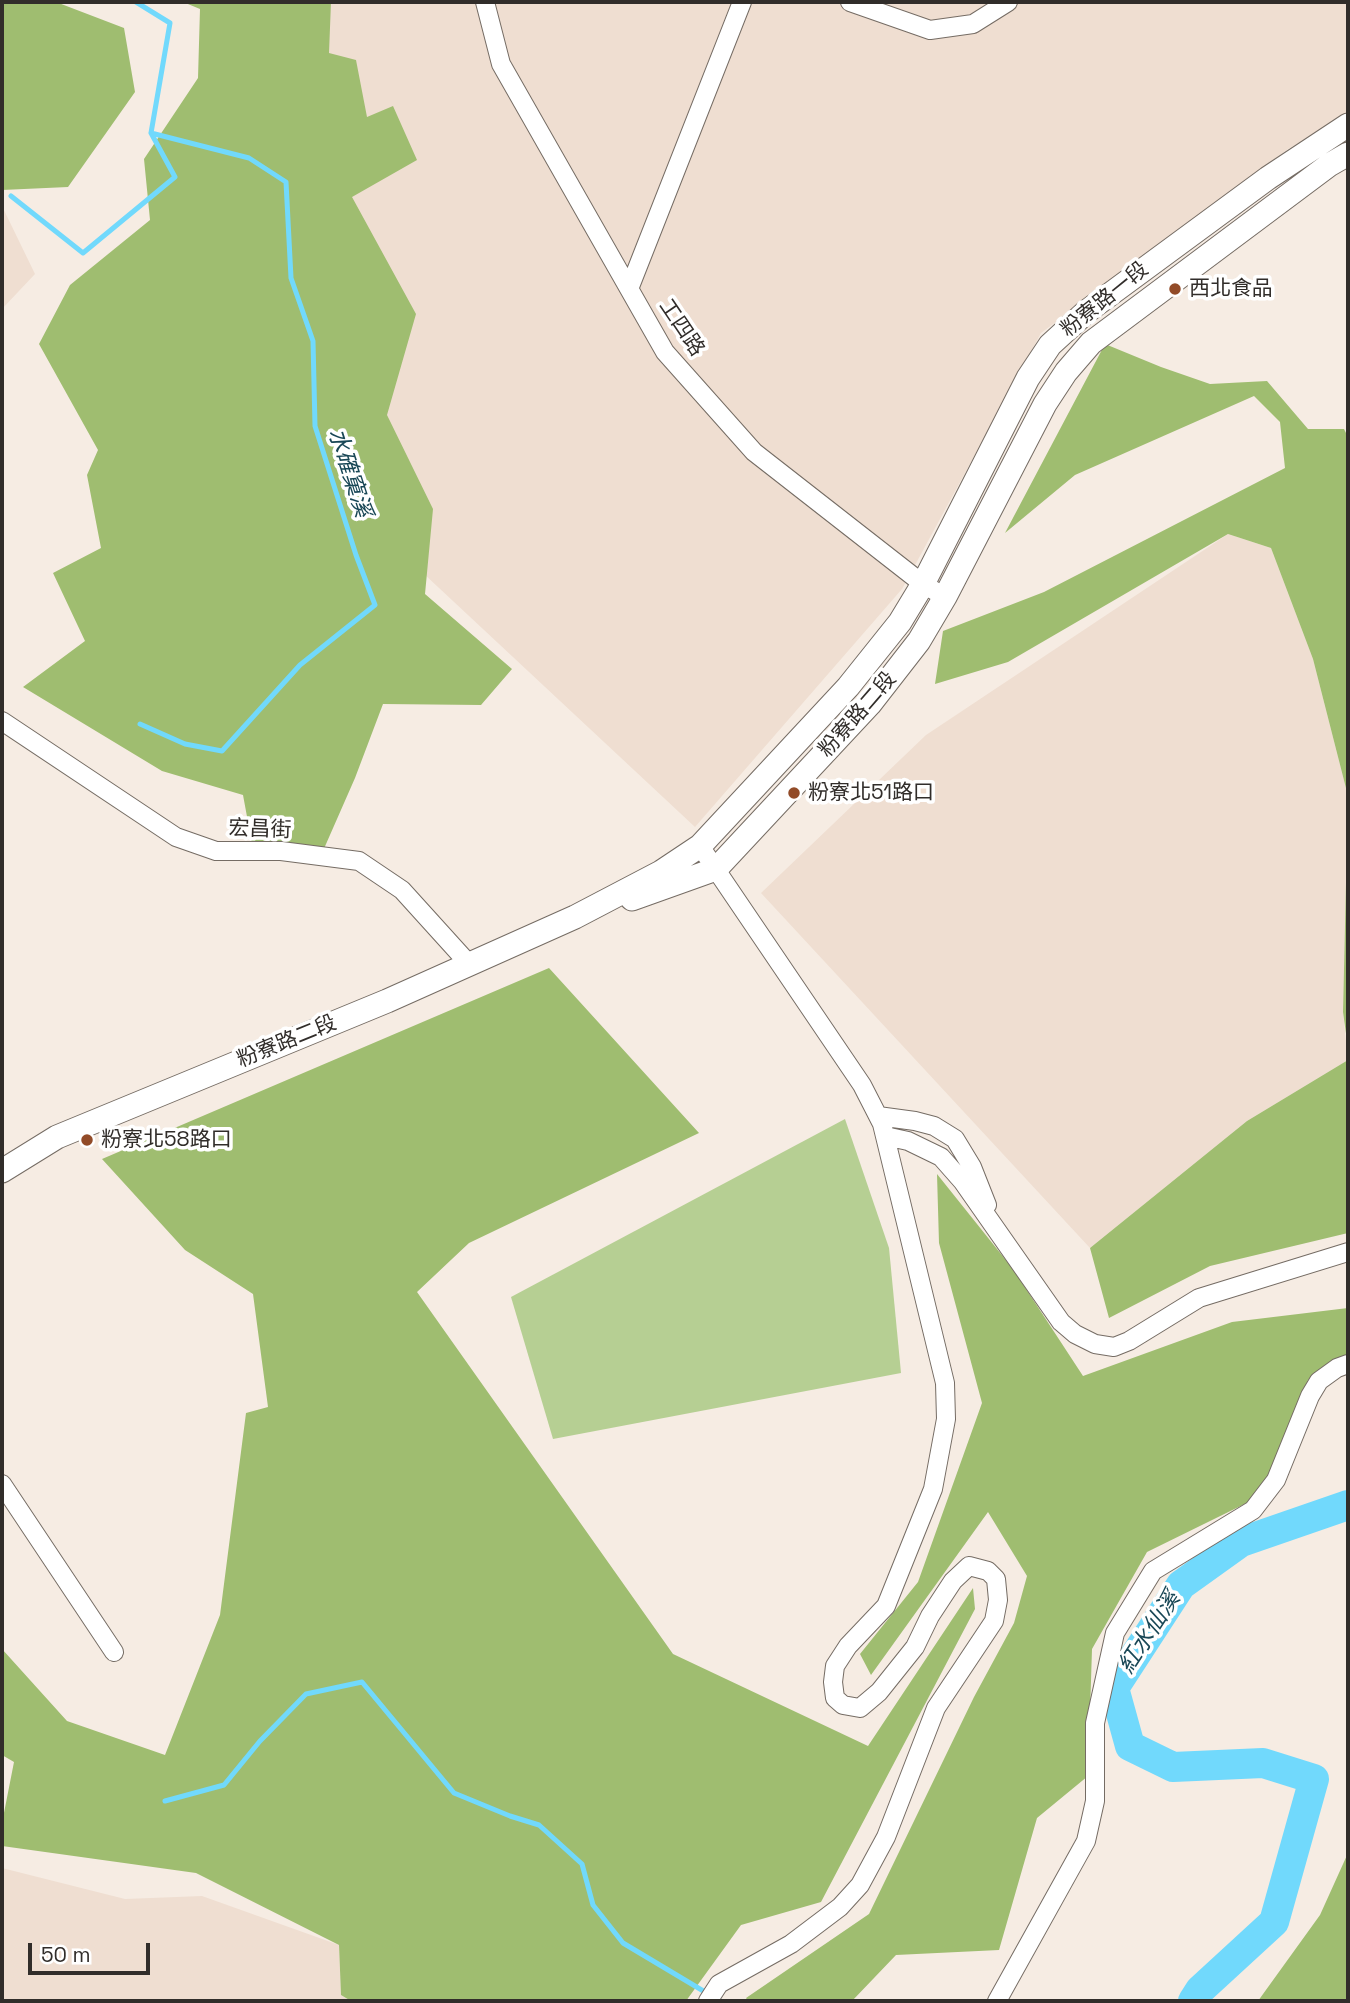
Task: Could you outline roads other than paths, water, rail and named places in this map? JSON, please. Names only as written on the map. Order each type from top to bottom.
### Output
[{"type":"main road","name":"粉寮路一段","points":[[923,584],[1028,379],[1050,345],[1086,312],[1268,178],[1348,125]]},
{"type":"main road","name":"粉寮路一段","points":[[945,597],[1045,404],[1066,372],[1091,343],[1329,165],[1348,154]]},
{"type":"main road","name":"粉寮路二段","points":[[2,1171],[57,1137],[387,1001],[575,917],[662,872],[700,846],[848,687],[900,622],[923,584]]},
{"type":"main road","name":"粉寮路二段","points":[[575,917],[672,887],[716,869],[870,704],[919,641],[945,597]]},
{"type":"street","name":"工四路","points":[[485,2],[501,64],[665,352],[754,452],[923,584],[945,597]]},
{"type":"street","points":[[629,289],[742,2]]},
{"type":"street","points":[[850,2],[930,30],[973,23],[1009,2]]},
{"type":"street","name":"宏昌街","points":[[2,721],[176,837],[216,851],[281,851],[359,861],[402,890],[469,964]]},
{"type":"street","points":[[700,846],[862,1085],[878,1116],[945,1383],[946,1419],[933,1489],[886,1606],[848,1646],[835,1666],[835,1698],[843,1705],[860,1708],[879,1692],[915,1647],[930,1616],[953,1581],[969,1566],[988,1571],[996,1579],[999,1600],[995,1621],[936,1709],[886,1837],[860,1885],[840,1907],[791,1944],[719,1984],[708,2001]]},
{"type":"street","points":[[878,1116],[934,1126],[955,1139],[972,1167],[1001,1237]]},
{"type":"street","points":[[885,1136],[908,1142],[941,1157],[963,1182],[1061,1322],[1075,1334],[1094,1344],[1114,1347],[1129,1341],[1199,1298],[1348,1252]]},
{"type":"street","points":[[997,2001],[1086,1841],[1095,1801],[1095,1723],[1115,1633],[1153,1571],[1253,1510],[1276,1480],[1310,1396],[1319,1381],[1337,1368],[1348,1364]]},
{"type":"street","points":[[2,1484],[114,1652]]},
{"type":"waterway","name":"水確窠溪","points":[[136,2],[170,23],[151,133]]},
{"type":"waterway","points":[[11,196],[83,253],[175,177],[151,133]]},
{"type":"waterway","name":"水確窠溪","points":[[140,724],[185,744],[222,751],[300,665],[375,605],[356,555],[315,426],[313,341],[291,278],[286,182],[249,158],[151,133]]},
{"type":"waterway","name":"紅水仙溪","points":[[1193,2001],[1200,1990],[1274,1922],[1314,1779],[1263,1763],[1173,1767],[1130,1746],[1114,1688],[1181,1585],[1241,1542],[1348,1505]]},
{"type":"waterway","points":[[165,1801],[224,1785],[260,1741],[306,1694],[362,1682],[454,1793],[539,1825],[582,1864],[593,1905],[623,1943],[720,2001]]},
{"type":"place","name":"西北食品","points":[[1175,289]]},
{"type":"place","name":"粉寮北51路口","points":[[794,793]]},
{"type":"place","name":"粉寮北58路口","points":[[87,1140]]}]
